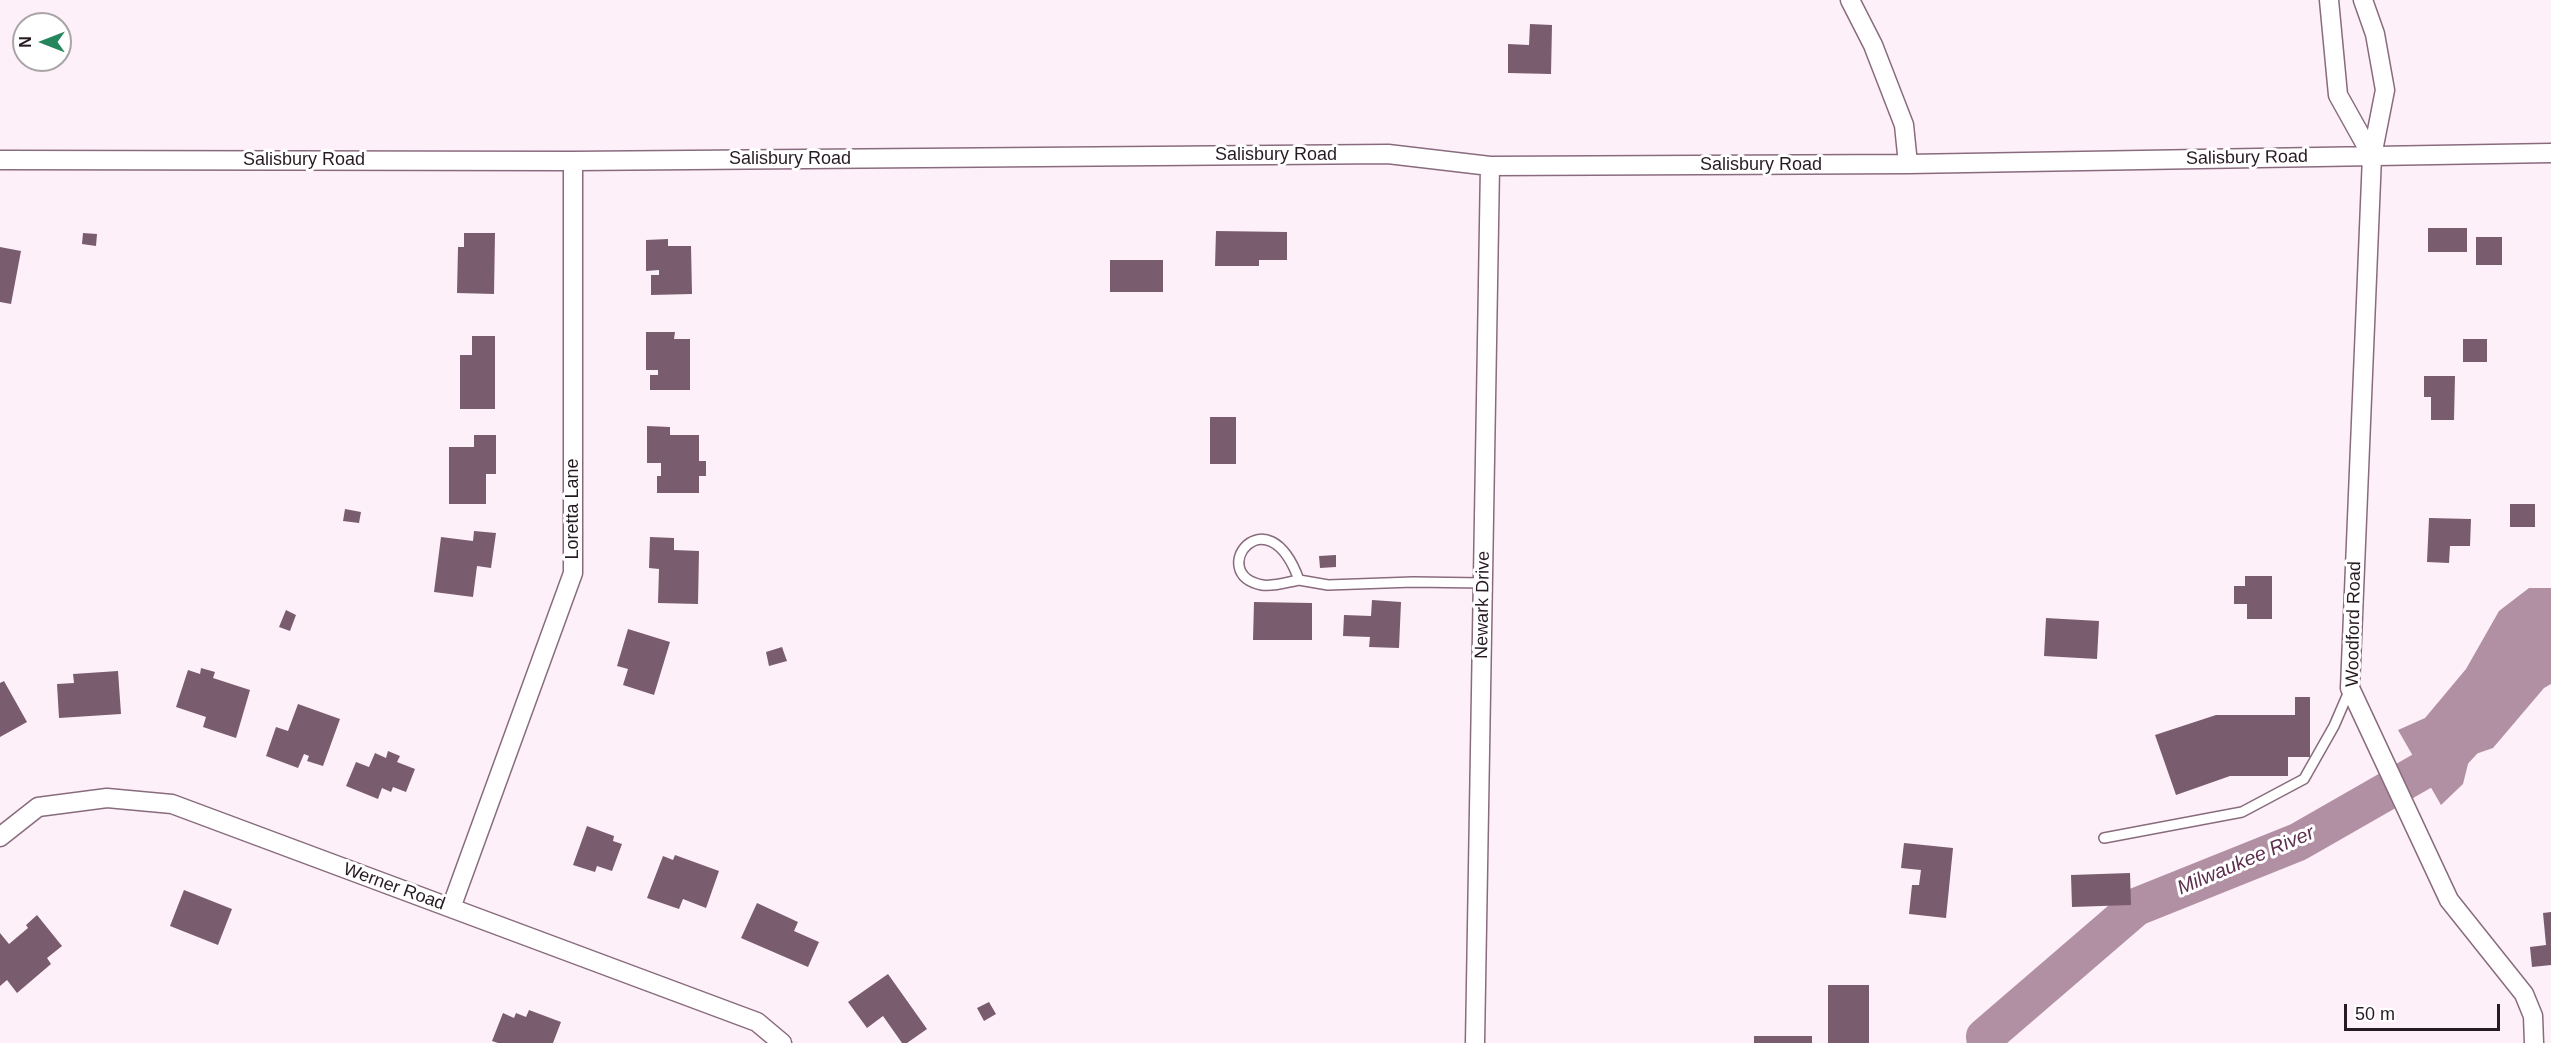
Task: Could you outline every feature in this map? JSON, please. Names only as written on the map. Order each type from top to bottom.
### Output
[{"type":"street","points":[[1850,0],[1873,45],[1904,125],[1908,164]]},
{"type":"street","points":[[2329,0],[2338,95],[2372,156]]},
{"type":"street","name":"Woodford Road","points":[[2363,0],[2379,52],[2385,90],[2372,156],[2350,689],[2449,900],[2524,994],[2533,1016],[2534,1043]]},
{"type":"street","name":"Salisbury Road","points":[[0,160],[573,160],[1388,154],[1490,166],[1908,164],[2551,153]]},
{"type":"street","name":"Loretta Lane","points":[[452,908],[573,573],[573,160]]},
{"type":"street","name":"Newark Drive","points":[[1475,1043],[1490,166]]},
{"type":"street","name":"Werner Road","points":[[0,837],[38,807],[107,798],[172,804],[757,1022],[782,1043]]},
{"type":"lane","points":[[1299,580],[1292,560],[1278,546],[1265,539],[1256,538],[1245,544],[1239,554],[1240,569],[1249,579],[1262,585],[1299,580],[1328,585],[1401,582],[1483,583]]},
{"type":"lane","points":[[2104,838],[2242,812],[2304,779],[2334,726],[2350,689]]},
{"type":"shaded area","points":[[2529,588],[2551,588],[2551,684],[2544,688],[2493,748],[2470,756],[2463,784],[2441,805],[2398,730],[2425,718],[2466,669],[2499,611]]},
{"type":"building","points":[[1530,24],[1552,25],[1551,74],[1508,73],[1508,44],[1529,45]]},
{"type":"building","points":[[2428,228],[2467,228],[2467,252],[2428,252]]},
{"type":"building","points":[[1216,231],[1287,232],[1287,260],[1259,260],[1259,266],[1215,266]]},
{"type":"building","points":[[83,233],[97,234],[96,246],[82,244]]},
{"type":"building","points":[[464,233],[495,233],[494,294],[457,293],[458,247],[464,247]]},
{"type":"building","points":[[2476,237],[2502,237],[2502,265],[2476,265]]},
{"type":"building","points":[[668,239],[668,246],[691,246],[692,294],[651,295],[651,275],[659,275],[659,270],[646,271],[646,240]]},
{"type":"building","points":[[0,247],[21,251],[11,304],[0,302]]},
{"type":"building","points":[[1110,260],[1163,260],[1163,292],[1110,292]]},
{"type":"building","points":[[646,332],[675,332],[674,339],[690,339],[690,390],[650,390],[650,375],[658,375],[658,370],[646,370]]},
{"type":"building","points":[[472,336],[495,336],[495,409],[460,409],[460,355],[472,355]]},
{"type":"building","points":[[2463,339],[2487,339],[2487,362],[2463,362]]},
{"type":"building","points":[[2424,376],[2455,376],[2454,420],[2431,420],[2431,397],[2424,397]]},
{"type":"building","points":[[1210,417],[1236,417],[1236,464],[1210,464]]},
{"type":"building","points":[[647,426],[670,427],[670,435],[699,435],[699,461],[706,461],[706,476],[699,476],[699,493],[657,493],[657,476],[661,476],[661,463],[647,463]]},
{"type":"building","points":[[474,435],[496,435],[496,474],[486,474],[486,504],[449,504],[449,447],[474,447]]},
{"type":"building","points":[[2510,504],[2535,504],[2535,527],[2510,527]]},
{"type":"building","points":[[345,509],[361,512],[359,523],[343,521]]},
{"type":"building","points":[[2429,518],[2471,519],[2470,546],[2450,546],[2449,563],[2427,562]]},
{"type":"building","points":[[474,531],[496,533],[491,568],[477,566],[473,597],[434,592],[441,537],[473,541]]},
{"type":"building","points":[[650,537],[674,538],[674,550],[699,551],[698,604],[658,603],[659,569],[649,568]]},
{"type":"building","points":[[1336,555],[1336,567],[1320,568],[1319,556]]},
{"type":"building","points":[[2245,576],[2272,576],[2272,619],[2247,619],[2247,604],[2234,604],[2234,586],[2245,586]]},
{"type":"building","points":[[1372,600],[1401,602],[1399,648],[1369,647],[1370,637],[1343,636],[1344,615],[1371,616]]},
{"type":"building","points":[[1254,602],[1312,603],[1312,640],[1253,640]]},
{"type":"building","points":[[286,610],[296,615],[290,631],[279,627]]},
{"type":"building","points":[[2046,618],[2099,621],[2097,659],[2044,656]]},
{"type":"building","points":[[628,629],[670,642],[654,695],[623,685],[628,669],[617,666]]},
{"type":"building","points":[[782,647],[787,661],[769,666],[766,652]]},
{"type":"building","points":[[201,668],[215,672],[213,678],[250,690],[236,738],[203,727],[206,717],[176,707],[188,670],[200,674]]},
{"type":"building","points":[[118,671],[121,714],[59,718],[57,684],[74,683],[73,674]]},
{"type":"building","points":[[4,681],[27,722],[0,737],[0,683]]},
{"type":"building","points":[[2295,697],[2310,697],[2310,757],[2288,757],[2288,776],[2230,776],[2176,795],[2155,735],[2216,715],[2295,715]]},
{"type":"building","points":[[298,704],[340,719],[323,766],[307,761],[309,756],[304,754],[298,768],[266,756],[276,727],[288,731]]},
{"type":"building","points":[[388,751],[400,756],[397,762],[415,769],[406,792],[393,787],[391,792],[382,788],[378,799],[346,786],[356,762],[369,767],[375,753],[386,758]]},
{"type":"building","points":[[587,826],[614,836],[613,841],[622,844],[612,871],[597,866],[595,872],[573,865]]},
{"type":"building","points":[[1904,843],[1953,848],[1946,918],[1909,914],[1912,885],[1919,885],[1921,870],[1901,868]]},
{"type":"building","points":[[675,855],[719,871],[706,908],[683,899],[679,909],[647,898],[663,856],[673,860]]},
{"type":"building","points":[[2130,873],[2131,905],[2072,907],[2071,875]]},
{"type":"building","points":[[184,890],[232,909],[218,945],[170,926]]},
{"type":"building","points":[[757,903],[798,922],[794,931],[819,942],[808,967],[741,938]]},
{"type":"building","points":[[2551,912],[2551,965],[2532,967],[2530,947],[2546,945],[2543,913]]},
{"type":"building","points":[[37,915],[62,946],[47,958],[51,964],[17,993],[7,980],[0,986],[0,933],[9,944],[28,928],[26,925]]},
{"type":"building","points":[[888,974],[927,1029],[907,1043],[902,1043],[883,1016],[867,1028],[848,1002]]},
{"type":"building","points":[[1828,985],[1869,985],[1869,1043],[1828,1043]]},
{"type":"building","points":[[989,1002],[996,1014],[984,1021],[977,1008]]},
{"type":"building","points":[[529,1010],[561,1022],[553,1043],[498,1043],[492,1041],[503,1013],[514,1018],[516,1013],[526,1017]]},
{"type":"building","points":[[1754,1036],[1812,1036],[1812,1043],[1754,1043]]},
{"type":"waterway","name":"Milwaukee River","points":[[1986,1043],[1985,1037],[2136,907],[2298,842],[2450,755],[2463,741]]}]
